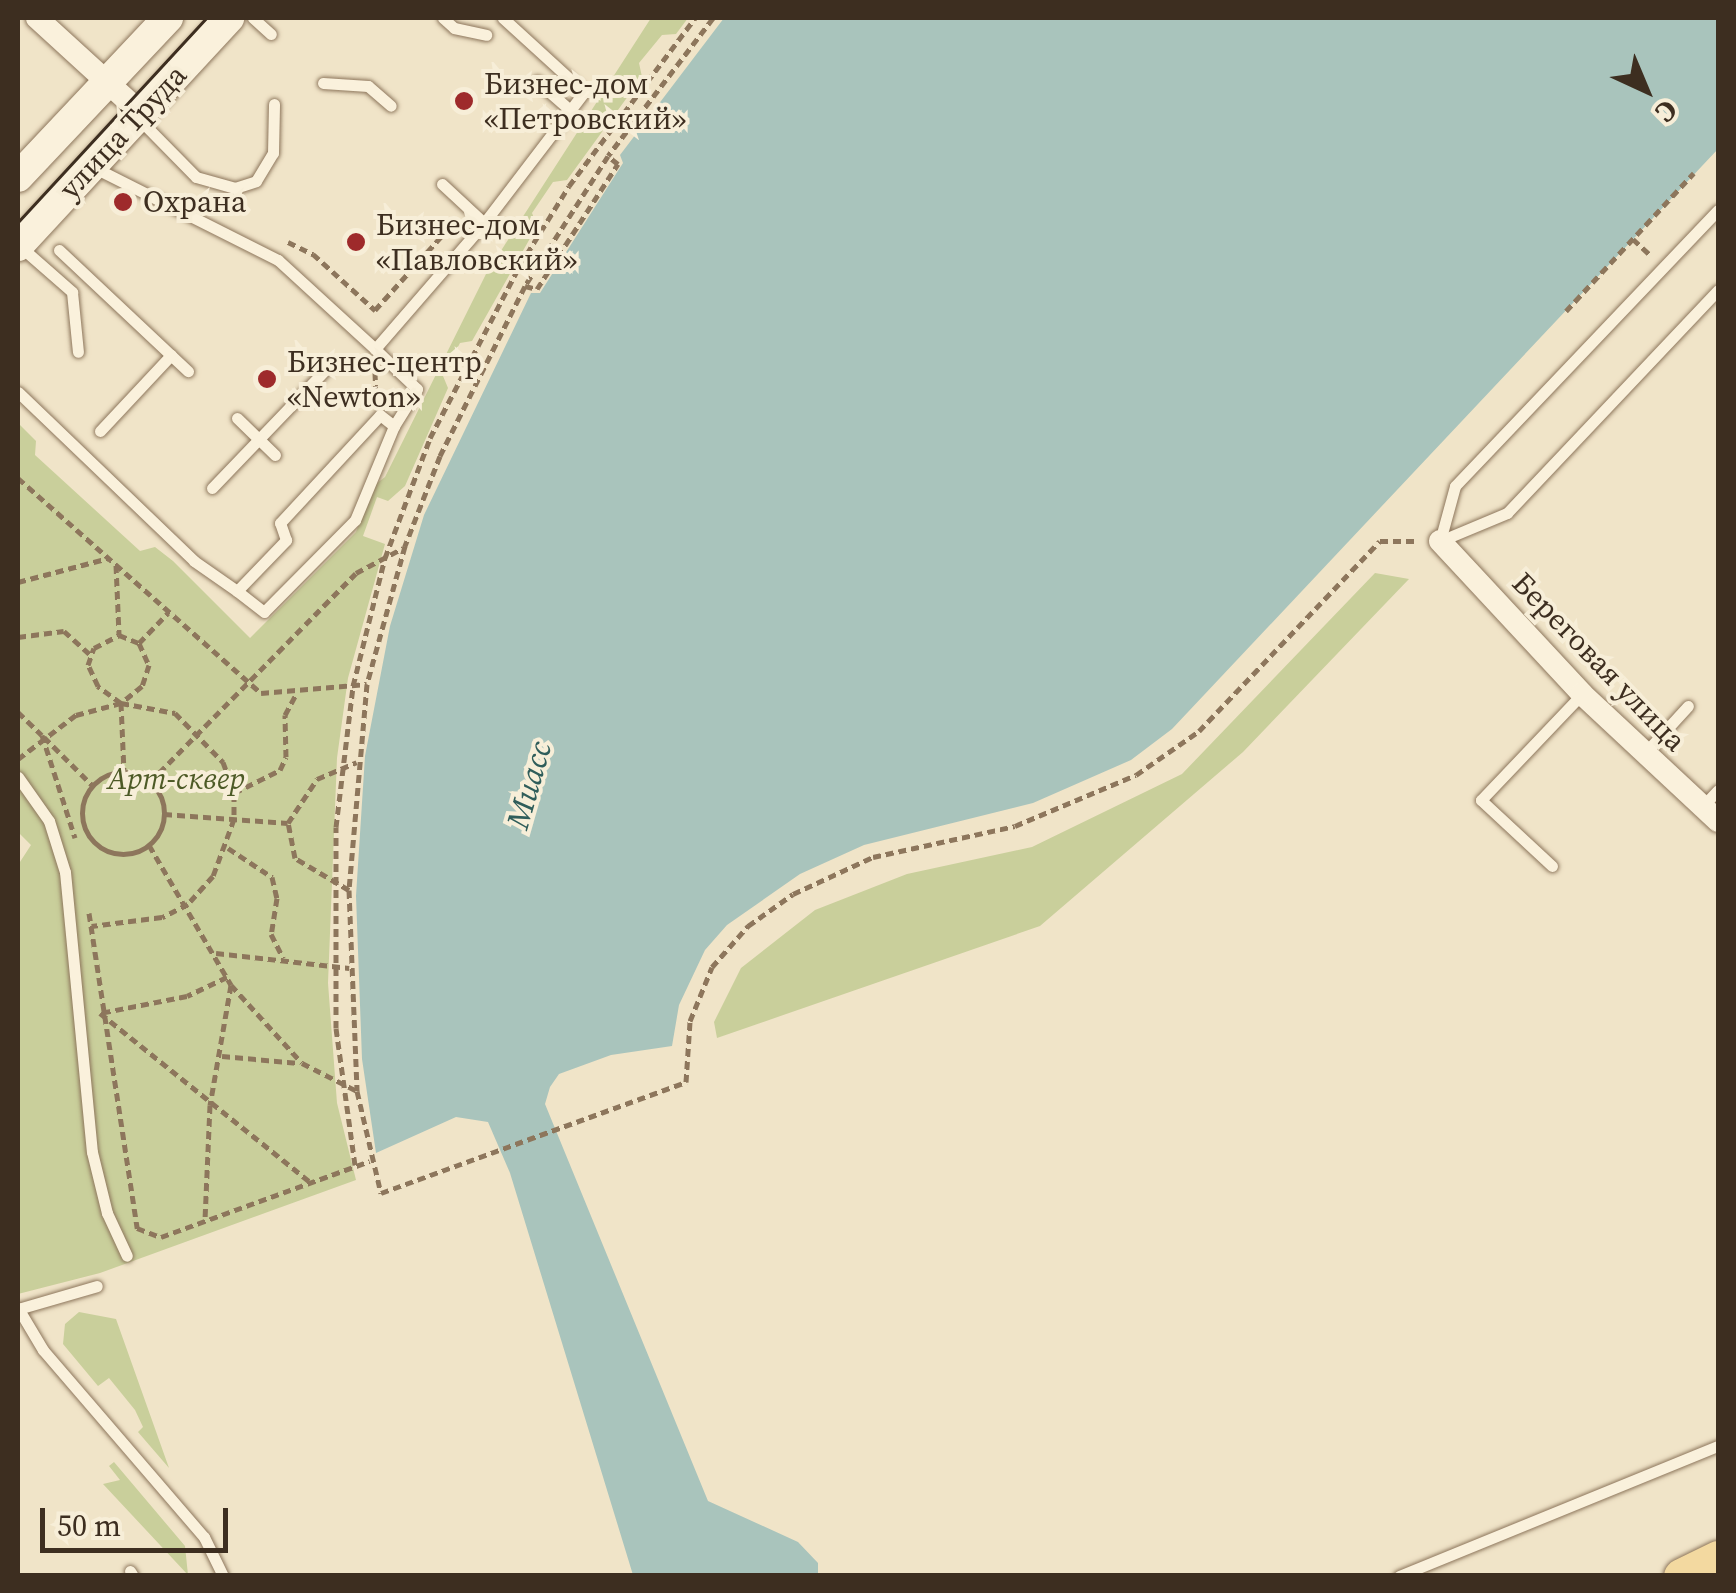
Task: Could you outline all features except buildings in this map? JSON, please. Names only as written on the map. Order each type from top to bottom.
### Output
[{"type":"main road","name":"улица Труда","points":[[18,177],[168,18]]},
{"type":"main road","name":"улица Труда","points":[[18,246],[229,18]]},
{"type":"main road","points":[[1681,1576],[1718,1558]]},
{"type":"street","points":[[37,18],[139,115]]},
{"type":"street","name":"Береговая улица","points":[[1440,541],[1582,694],[1644,754],[1713,806]]},
{"type":"lane","points":[[253,18],[272,34]]},
{"type":"lane","points":[[443,18],[454,28],[486,35]]},
{"type":"lane","points":[[376,349],[484,223],[584,92],[503,18]]},
{"type":"lane","points":[[537,81],[570,110]]},
{"type":"lane","points":[[323,82],[368,86],[390,106]]},
{"type":"lane","points":[[139,115],[196,177],[235,188],[256,182],[273,153],[274,104]]},
{"type":"lane","points":[[18,392],[194,562],[264,612],[355,520],[394,426],[417,389],[278,260],[92,166]]},
{"type":"lane","points":[[442,184],[484,223]]},
{"type":"lane","points":[[1440,541],[1455,486],[1718,210]]},
{"type":"lane","points":[[18,246],[72,292],[78,352]]},
{"type":"lane","points":[[60,250],[188,372]]},
{"type":"lane","points":[[1440,541],[1508,513],[1718,290]]},
{"type":"lane","points":[[100,431],[171,355]]},
{"type":"lane","points":[[212,488],[330,365]]},
{"type":"lane","points":[[237,591],[286,540],[280,524],[380,415],[394,426]]},
{"type":"lane","points":[[237,418],[275,455]]},
{"type":"lane","points":[[1552,866],[1482,800],[1582,694]]},
{"type":"lane","points":[[1644,754],[1688,706]]},
{"type":"lane","points":[[18,777],[49,821],[65,872],[92,1152],[107,1213],[127,1256]]},
{"type":"lane","points":[[97,1286],[18,1309],[44,1350],[204,1536],[223,1576]]},
{"type":"lane","points":[[1399,1576],[1718,1446]]},
{"type":"path","points":[[356,1165],[339,1082],[333,884],[340,767],[352,686],[386,558],[430,438],[520,265],[569,186],[695,18]]},
{"type":"path","points":[[713,18],[608,156],[525,286],[440,456],[406,546],[368,684],[357,762],[349,890],[357,1091],[380,1192],[686,1082],[690,1021],[712,967],[748,926],[793,894],[873,857],[1014,826],[1136,775],[1200,732],[1380,541],[1440,541]]},
{"type":"path","points":[[525,286],[538,289],[618,164],[608,156]]},
{"type":"path","points":[[1566,311],[1694,174]]},
{"type":"path","points":[[278,238],[313,254],[375,310],[460,216]]},
{"type":"path","points":[[1633,239],[1643,248]]},
{"type":"path","points":[[376,349],[374,396],[380,415]]},
{"type":"path","points":[[18,478],[261,693],[368,684]]},
{"type":"path","points":[[150,782],[356,573],[406,546]]},
{"type":"path","points":[[18,582],[110,558]]},
{"type":"path","points":[[116,564],[119,635]]},
{"type":"path","points":[[139,643],[168,612]]},
{"type":"path","points":[[18,636],[64,631],[91,655],[94,682],[121,703]]},
{"type":"path","points":[[91,655],[105,639],[119,635],[139,643]]},
{"type":"path","points":[[124,772],[121,703],[148,672],[139,643]]},
{"type":"path","points":[[234,793],[280,770],[286,756],[285,715],[296,693]]},
{"type":"path","points":[[18,758],[42,734],[102,705],[160,707],[200,734],[224,762],[234,793],[228,848],[188,904],[135,924],[92,926],[100,1012],[137,1228],[162,1237],[370,1161]]},
{"type":"path","points":[[18,712],[93,786]]},
{"type":"path","points":[[42,734],[74,831],[85,828]]},
{"type":"path","points":[[349,890],[333,884],[296,858],[288,824],[291,812],[317,779],[357,762]]},
{"type":"path","points":[[124,772],[150,782],[164,814],[149,845],[112,853],[85,828],[83,806],[93,786],[124,772]]},
{"type":"path","points":[[291,812],[300,813]]},
{"type":"path","points":[[164,814],[288,824]]},
{"type":"path","points":[[149,845],[188,904],[231,985],[302,1064]]},
{"type":"path","points":[[228,848],[272,877],[277,898],[271,934],[284,958]]},
{"type":"path","points":[[216,953],[350,968]]},
{"type":"path","points":[[100,1012],[186,996],[227,977]]},
{"type":"path","points":[[205,1222],[210,1105],[222,1056],[231,985]]},
{"type":"path","points":[[100,1012],[210,1105],[309,1181]]},
{"type":"path","points":[[222,1056],[302,1064],[357,1091]]},
{"type":"green space","name":"Арт-сквер","points":[[651,18],[688,18],[676,34],[662,35],[639,63],[642,77],[567,180],[553,182],[532,213],[537,226],[472,341],[460,343],[443,376],[448,388],[405,486],[388,501],[377,497],[363,536],[385,544],[348,678],[337,758],[328,983],[337,1103],[356,1180],[100,1273],[18,1294],[18,865],[31,845],[18,832],[18,423],[36,441],[35,455],[140,551],[155,547],[173,561],[250,638],[356,532],[372,487],[385,477],[486,274]]},
{"type":"green space","points":[[1375,573],[1409,579],[1243,752],[1040,926],[717,1038],[714,1022],[741,968],[815,910],[907,874],[1032,847],[1182,774]]},
{"type":"green space","points":[[79,1312],[116,1319],[169,1468],[138,1432],[143,1427],[135,1410],[109,1378],[98,1386],[63,1344],[65,1324]]},
{"type":"green space","points":[[114,1462],[185,1546],[188,1575],[103,1484],[120,1480],[109,1466]]},
{"type":"water","name":"Миасс","points":[[724,18],[1718,18],[1718,149],[1172,729],[1131,760],[1033,803],[864,845],[800,874],[727,925],[705,950],[679,1005],[672,1046],[611,1055],[559,1074],[550,1087],[545,1104],[708,1501],[798,1542],[818,1563],[818,1575],[633,1575],[510,1173],[488,1122],[456,1117],[376,1153],[362,1059],[356,896],[365,756],[390,626],[424,515],[531,293],[540,293],[623,163],[620,155]]},
{"type":"tram line","points":[[18,222],[206,18]]},
{"type":"place","name":"Бизнес-дом «Петровский»","points":[[464,101]]},
{"type":"place","name":"Охрана","points":[[123,202]]},
{"type":"place","name":"Бизнес-дом «Павловский»","points":[[356,242]]},
{"type":"place","name":"Бизнес-центр «Newton»","points":[[267,379]]}]
